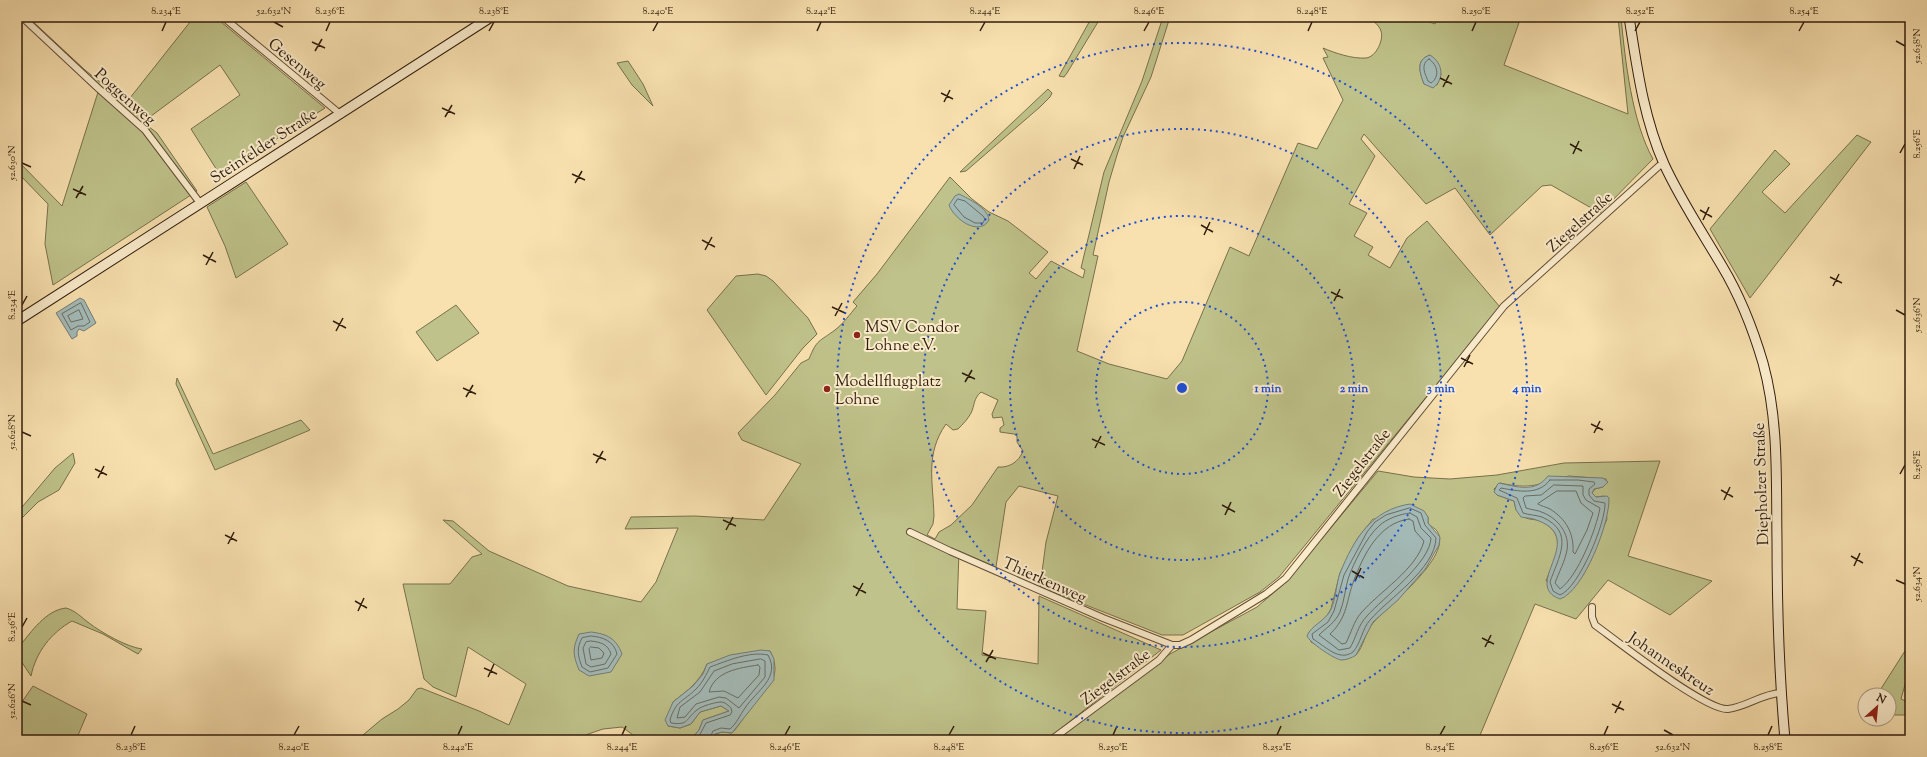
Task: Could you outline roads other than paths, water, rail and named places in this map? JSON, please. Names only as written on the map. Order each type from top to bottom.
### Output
[{"type":"main road","name":"Steinfelder Straße","points":[[17,321],[339,113],[491,17]]},
{"type":"main road","name":"Diepholzer Straße","points":[[1629,17],[1640,91],[1650,126],[1664,164],[1683,202],[1735,290],[1753,333],[1766,379],[1776,434],[1778,648],[1780,693],[1785,740]]},
{"type":"street","name":"Poggenweg","points":[[22,17],[99,89],[146,130],[200,204]]},
{"type":"street","name":"Gesenweg","points":[[223,17],[339,113]]},
{"type":"street","name":"Ziegelstraße","points":[[1051,740],[1159,660],[1172,644],[1180,645],[1191,640],[1266,594],[1286,578],[1504,306],[1659,166],[1664,164]]},
{"type":"street","name":"Thierkenweg","points":[[910,532],[1096,615],[1172,644]]},
{"type":"street","name":"Johanneskreuz","points":[[1592,607],[1592,617],[1595,624],[1684,688],[1713,706],[1729,709],[1780,693]]},
{"type":"water","points":[[1430,55],[1438,62],[1441,71],[1441,76],[1433,88],[1424,84],[1420,71],[1420,63],[1425,57]]},
{"type":"water","points":[[959,194],[968,198],[982,208],[989,220],[985,225],[979,227],[973,226],[967,224],[956,216],[949,205],[955,196]]},
{"type":"water","points":[[80,298],[84,300],[96,323],[84,331],[79,329],[77,336],[72,339],[56,313]]},
{"type":"water","points":[[1548,476],[1603,478],[1608,482],[1603,487],[1594,489],[1592,493],[1596,497],[1607,496],[1609,498],[1605,523],[1594,554],[1578,583],[1569,593],[1560,599],[1550,592],[1547,584],[1556,550],[1557,539],[1552,529],[1537,520],[1521,517],[1516,510],[1514,501],[1497,495],[1494,492],[1499,483],[1519,487],[1532,487],[1538,485]]},
{"type":"water","points":[[1410,504],[1424,511],[1428,517],[1428,523],[1440,537],[1439,545],[1426,568],[1398,600],[1373,622],[1356,655],[1345,660],[1341,660],[1328,654],[1307,636],[1309,632],[1329,613],[1334,600],[1340,573],[1351,549],[1358,538],[1374,520],[1396,507]]},
{"type":"water","points":[[591,632],[602,634],[610,638],[620,649],[622,654],[611,672],[589,676],[579,670],[575,660],[575,644],[579,634]]},
{"type":"water","points":[[761,650],[770,651],[774,659],[774,680],[732,733],[722,732],[715,734],[713,740],[693,740],[693,737],[699,730],[703,720],[729,711],[721,706],[700,712],[691,724],[680,728],[668,726],[665,720],[673,702],[693,686],[703,674],[707,664],[730,655]]},
{"type":"place","name":"MSV Condor Lohne e.V.","points":[[857,335]]},
{"type":"place","name":"Modellflugplatz Lohne","points":[[827,389]]}]
